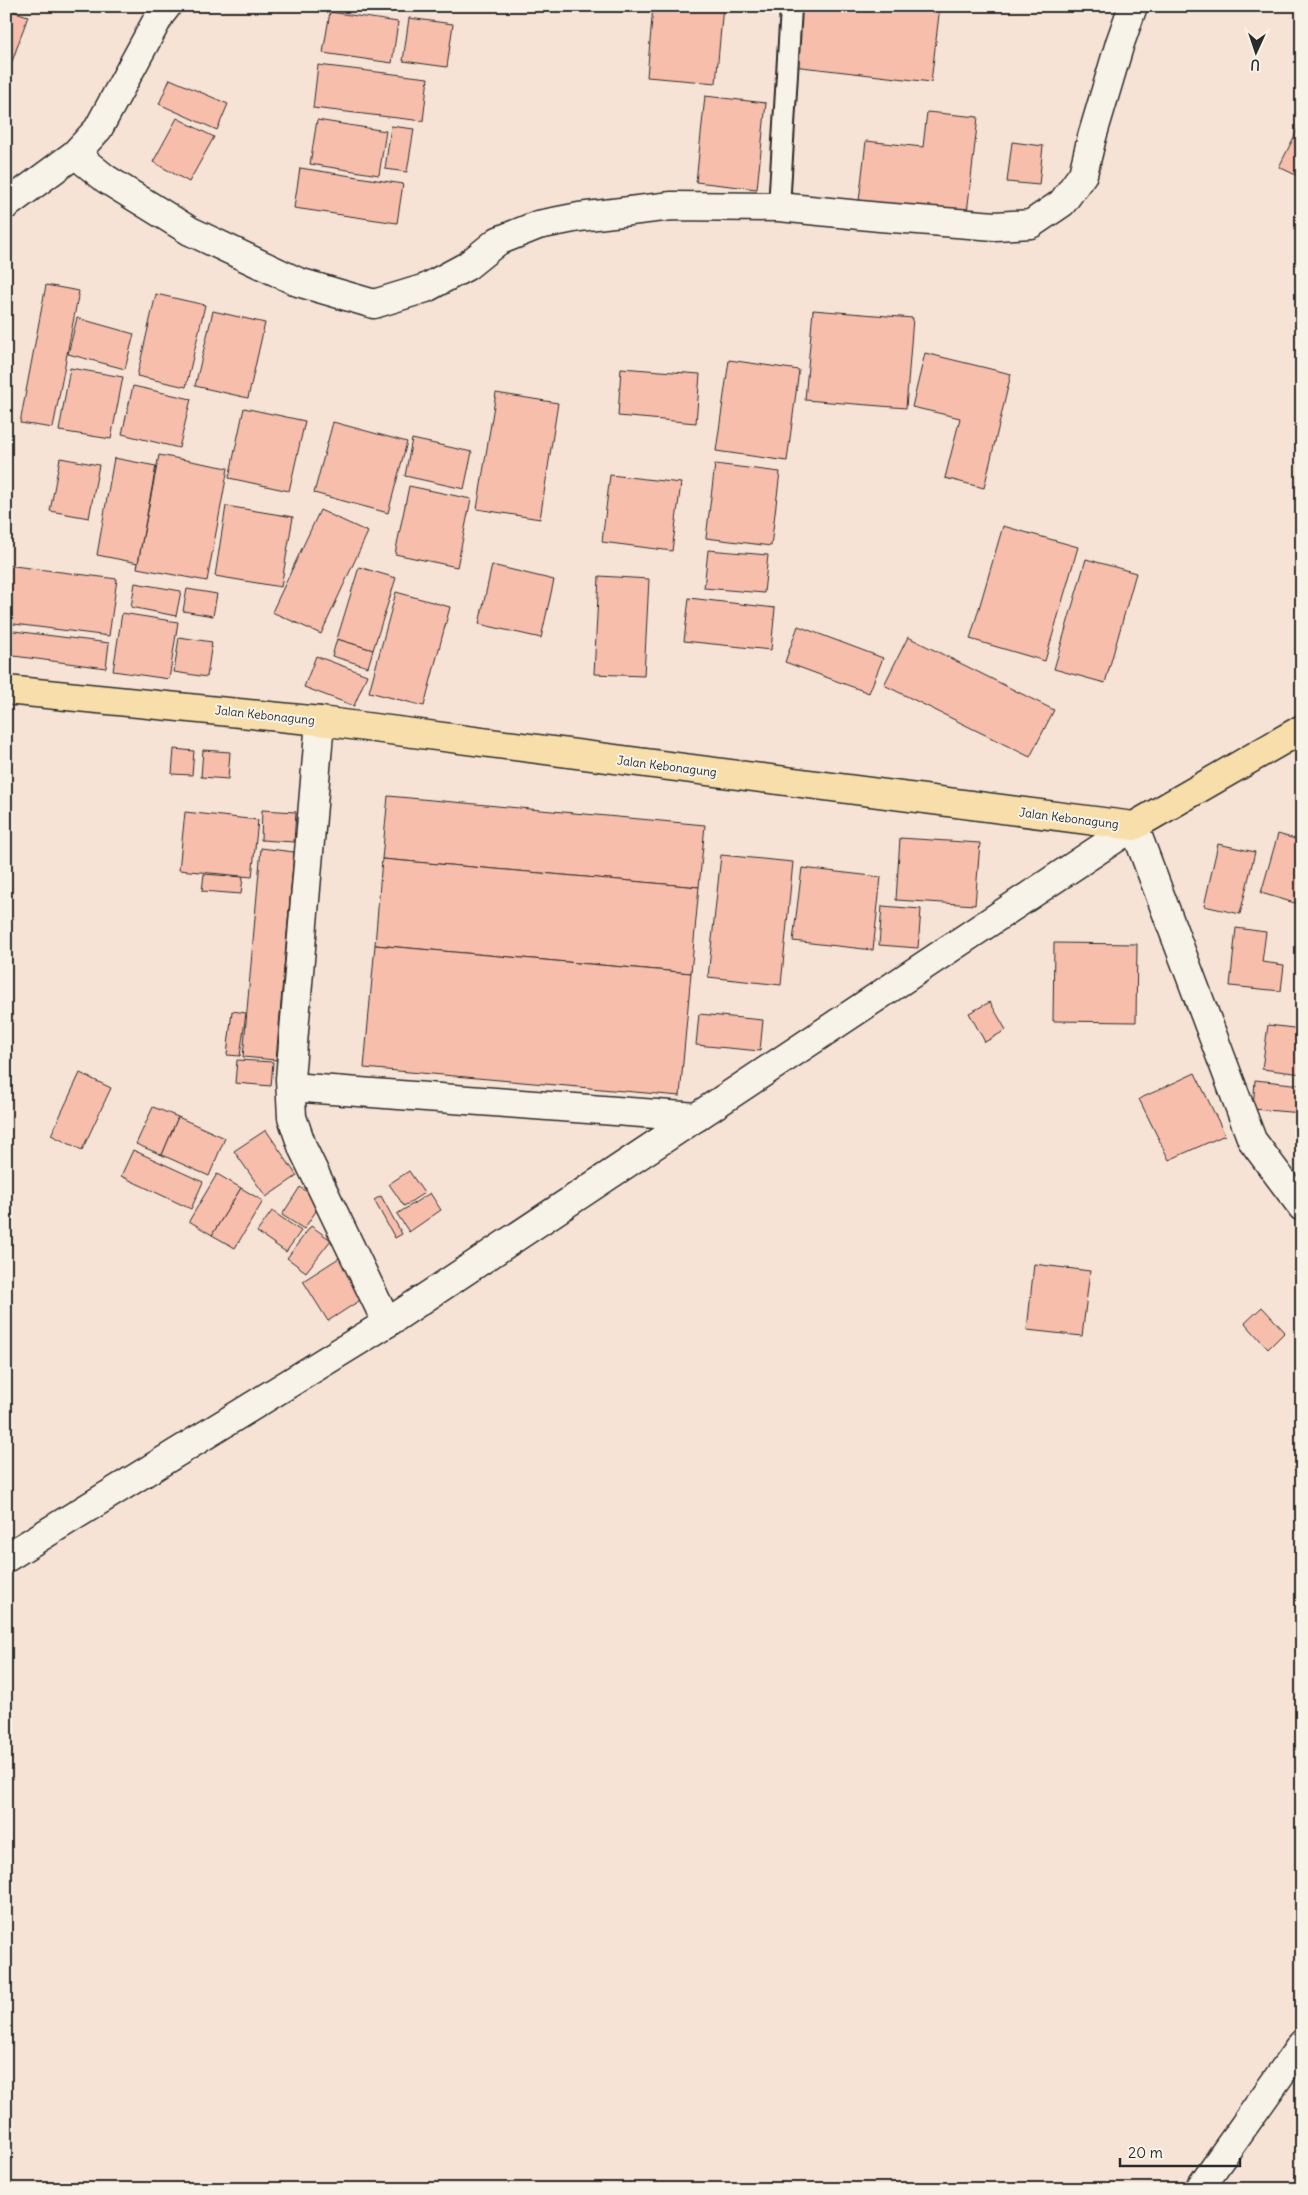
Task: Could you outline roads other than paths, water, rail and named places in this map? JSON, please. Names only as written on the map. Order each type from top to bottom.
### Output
[{"type":"main road","name":"Jalan Kebonagung","points":[[6,690],[320,721],[1134,826],[1302,729]]},
{"type":"street","points":[[6,206],[75,154],[98,130],[160,15],[167,6]]},
{"type":"street","points":[[75,154],[106,179],[190,231],[298,282],[374,304],[426,288],[467,266],[498,241],[538,225],[672,206],[779,207],[986,225],[1031,224],[1062,203],[1083,174],[1120,43],[1134,6]]},
{"type":"street","points":[[320,721],[290,1079],[292,1117],[303,1148],[388,1322]]},
{"type":"street","points":[[6,1558],[388,1322],[1134,826],[1252,1140],[1302,1207]]},
{"type":"street","points":[[291,1087],[697,1117]]},
{"type":"street","points":[[1199,2189],[1302,2044]]},
{"type":"lane","points":[[779,207],[791,8]]}]
